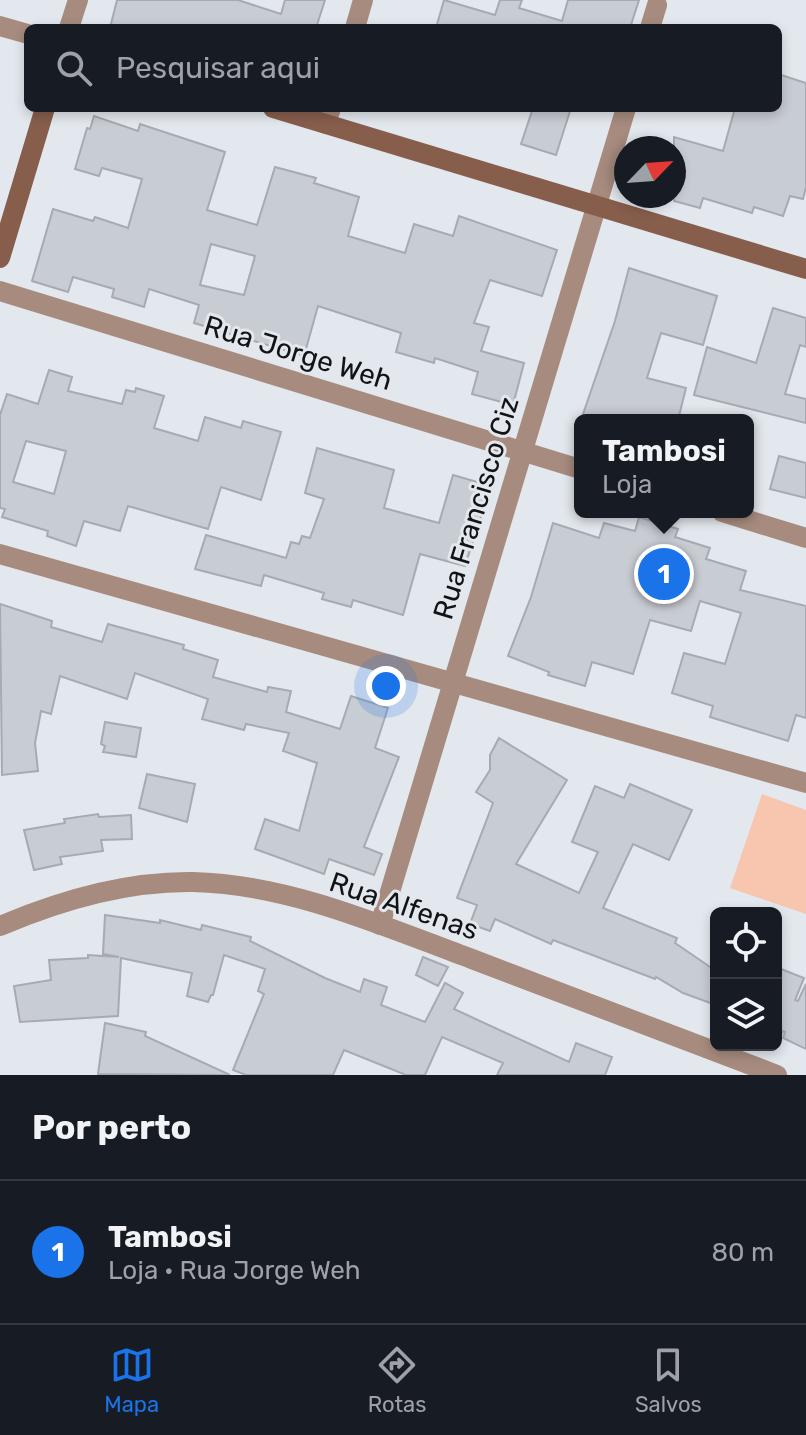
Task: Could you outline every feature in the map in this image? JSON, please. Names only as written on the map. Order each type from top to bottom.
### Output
[{"type":"street","points":[[70,24],[78,0]]},
{"type":"street","points":[[356,24],[363,0]]},
{"type":"street","points":[[651,24],[657,5]]},
{"type":"street","points":[[0,26],[24,33]]},
{"type":"street","points":[[0,258],[44,112]]},
{"type":"street","points":[[301,112],[329,116],[597,206],[806,269]]},
{"type":"street","name":"Rua Francisco Ciz","points":[[380,925],[625,112]]},
{"type":"street","name":"Rua Jorge Weh","points":[[0,291],[574,467]]},
{"type":"street","points":[[741,518],[806,538]]},
{"type":"street","points":[[0,554],[806,783]]},
{"type":"street","name":"Rua Alfenas","points":[[0,926],[84,896],[144,885],[194,882],[280,894],[380,925],[777,1075]]},
{"type":"shaded area","points":[[762,794],[806,810],[806,914],[730,888]]},
{"type":"building","points":[[117,0],[238,0],[281,14],[285,0],[325,0],[317,24],[111,24]]},
{"type":"building","points":[[444,0],[495,15],[500,0],[522,0],[519,8],[562,21],[568,0],[639,0],[631,24],[437,24]]},
{"type":"building","points":[[782,75],[806,83],[806,187],[803,199],[790,196],[783,216],[754,207],[752,213],[703,198],[700,208],[686,204],[686,140],[723,151],[734,112],[782,112]]},
{"type":"building","points":[[532,112],[570,112],[556,155],[521,144]]},
{"type":"building","points":[[94,116],[138,131],[140,124],[225,152],[207,210],[257,225],[275,167],[316,178],[314,183],[359,197],[348,236],[405,253],[414,224],[453,236],[459,216],[557,250],[542,296],[490,280],[474,323],[489,327],[481,351],[524,363],[513,405],[472,394],[478,372],[435,358],[434,363],[396,352],[401,333],[318,306],[304,356],[194,323],[199,305],[149,289],[144,307],[112,297],[114,289],[73,277],[68,292],[32,281],[53,209],[93,221],[95,217],[128,228],[142,179],[102,168],[99,176],[75,169],[87,128],[90,129]],"holes":[[[211,244],[255,256],[244,295],[200,285]]]},
{"type":"building","points":[[629,268],[717,296],[703,345],[661,333],[647,378],[686,388],[680,414],[583,414],[615,321]]},
{"type":"building","points":[[773,308],[806,318],[806,347],[800,345],[785,394],[806,399],[806,423],[694,395],[707,347],[756,363]]},
{"type":"building","points":[[49,370],[72,377],[68,391],[122,404],[126,390],[135,392],[136,388],[164,396],[154,428],[198,441],[205,417],[241,428],[243,421],[281,432],[261,500],[221,487],[208,529],[128,506],[120,531],[84,521],[76,546],[47,536],[48,531],[2,517],[5,509],[0,508],[0,415],[7,394],[38,404]],"holes":[[[26,441],[66,451],[54,494],[13,482]]]},
{"type":"building","points":[[317,448],[394,470],[384,508],[439,523],[453,475],[491,486],[465,566],[420,554],[403,615],[353,600],[351,607],[322,599],[324,593],[264,575],[261,586],[195,569],[206,535],[286,558],[291,542],[299,544],[302,536],[310,538],[324,499],[305,493]]},
{"type":"building","points":[[779,456],[806,463],[806,498],[770,489]]},
{"type":"building","points":[[639,518],[678,529],[675,537],[710,548],[706,559],[746,571],[740,590],[806,606],[806,718],[796,715],[788,741],[710,717],[713,706],[672,693],[684,653],[725,664],[741,613],[700,601],[691,631],[650,620],[633,674],[592,662],[585,686],[548,675],[549,672],[508,656],[531,597],[553,523],[599,538],[604,523],[635,531]]},
{"type":"building","points":[[0,604],[52,621],[51,627],[102,642],[108,624],[184,645],[183,649],[218,660],[213,677],[267,692],[268,687],[291,691],[286,712],[340,729],[351,696],[388,708],[375,748],[399,757],[364,847],[382,854],[374,875],[329,859],[324,874],[255,849],[265,819],[299,831],[317,763],[283,751],[289,733],[246,724],[244,730],[202,719],[208,699],[135,673],[127,699],[60,676],[51,714],[41,711],[35,743],[38,771],[2,775]]},
{"type":"building","points":[[105,722],[141,728],[136,757],[103,752],[105,746],[101,744]]},
{"type":"building","points":[[499,738],[567,780],[516,864],[579,893],[598,852],[572,842],[595,786],[624,798],[630,784],[692,810],[669,860],[633,844],[603,908],[677,938],[675,943],[710,967],[710,1003],[683,993],[656,977],[553,940],[551,944],[495,919],[490,931],[470,924],[477,905],[457,898],[493,803],[476,792],[490,770],[490,755]]},
{"type":"building","points":[[147,774],[195,784],[187,822],[139,808]]},
{"type":"building","points":[[98,814],[99,817],[131,815],[132,839],[101,840],[103,851],[60,857],[62,864],[34,870],[24,830]]},
{"type":"building","points":[[105,915],[160,923],[160,920],[201,930],[202,925],[251,937],[250,941],[360,992],[364,979],[387,987],[381,1005],[425,1022],[445,983],[463,993],[454,1009],[569,1062],[576,1043],[612,1057],[605,1075],[497,1075],[503,1063],[442,1037],[425,1075],[406,1075],[344,1050],[333,1075],[246,1075],[233,1070],[264,994],[258,991],[265,969],[224,955],[213,995],[208,1002],[187,996],[192,973],[121,958],[118,1016],[20,1022],[14,986],[51,980],[49,960],[88,958],[88,955],[119,957],[103,954]]},
{"type":"building","points":[[423,957],[448,967],[438,986],[416,975]]},
{"type":"building","points":[[782,969],[804,978],[795,1000],[798,1001],[806,984],[806,1049],[783,1038]]},
{"type":"building","points":[[105,1023],[146,1032],[145,1036],[230,1075],[98,1074]]},
{"type":"place","name":"Tambosi","points":[[664,574]]}]
